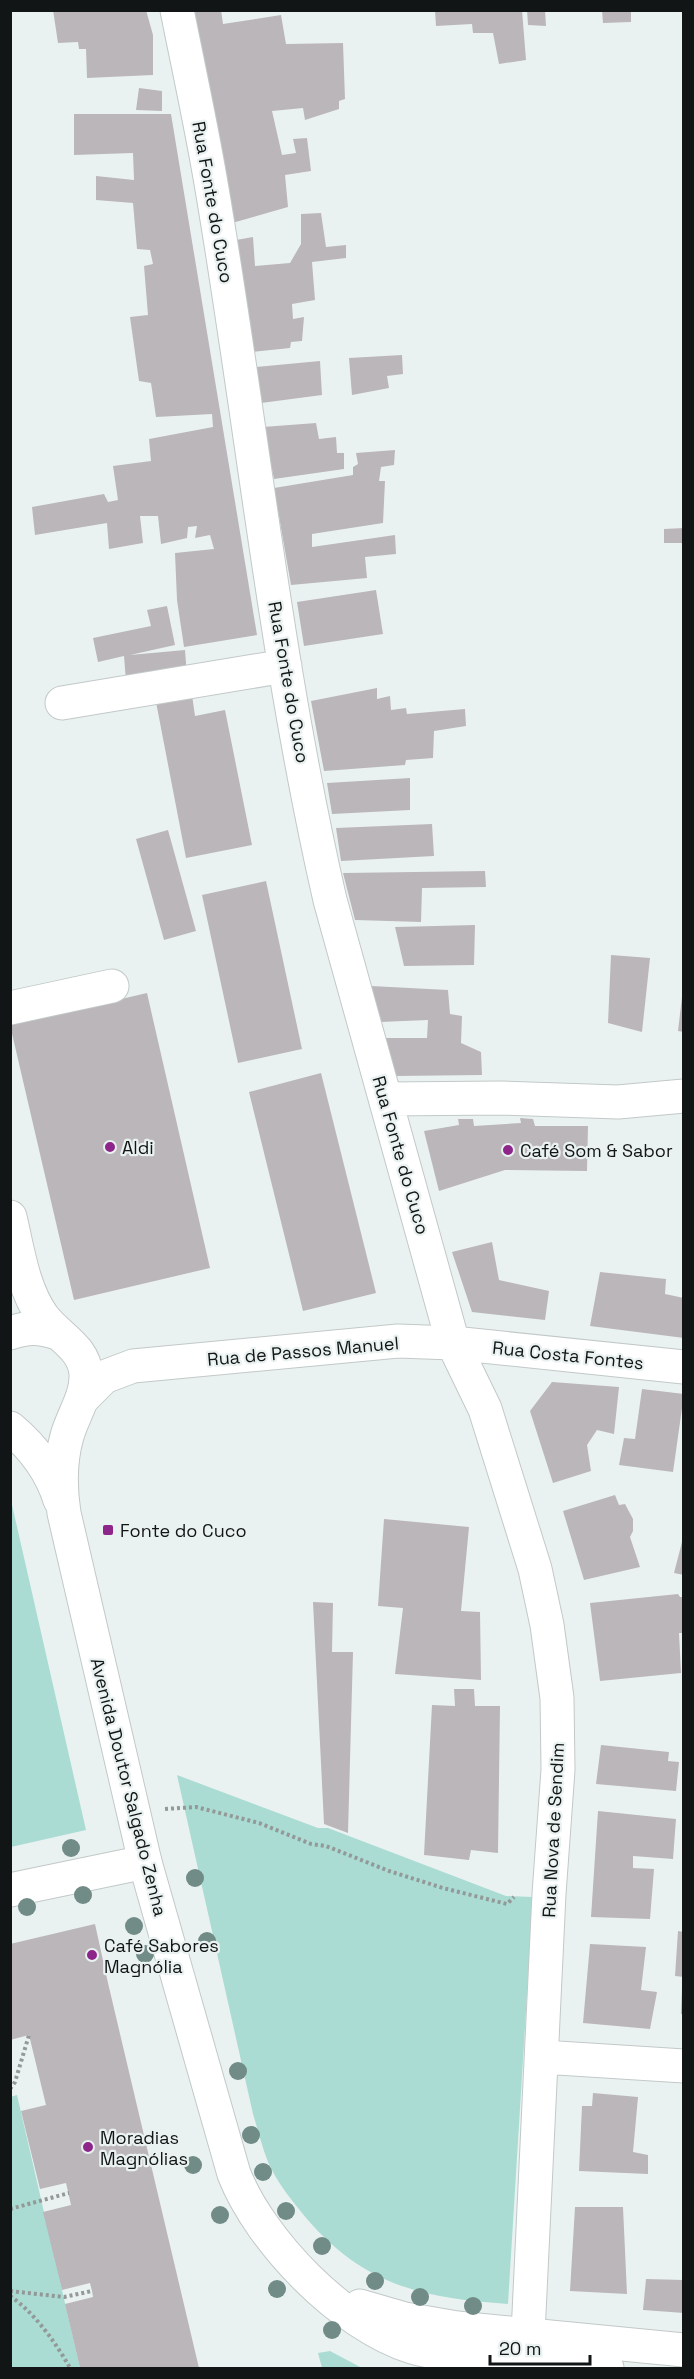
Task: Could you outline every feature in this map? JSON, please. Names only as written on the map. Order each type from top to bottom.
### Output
[{"type":"street","name":"Rua Fonte do Cuco","points":[[177,10],[212,187],[285,666],[315,834],[328,889],[453,1343]]},
{"type":"street","points":[[62,703],[285,666]]},
{"type":"street","points":[[24,1005],[112,986]]},
{"type":"street","points":[[386,1099],[502,1098],[618,1102],[684,1096]]},
{"type":"street","name":"Avenida Doutor Salgado Zenha","points":[[10,1217],[30,1295],[43,1317],[81,1356],[86,1373],[85,1389],[67,1436],[62,1459],[60,1481],[64,1513],[145,1862],[234,2174],[259,2224],[284,2254],[310,2281],[368,2326],[402,2343],[444,2353],[527,2354]]},
{"type":"street","points":[[10,1333],[24,1328],[41,1328],[64,1337]]},
{"type":"street","name":"Rua de Passos Manuel","points":[[64,1337],[90,1354],[110,1361],[152,1364]]},
{"type":"street","name":"Rua de Passos Manuel","points":[[80,1402],[104,1377],[118,1370],[152,1364],[398,1341],[453,1343]]},
{"type":"street","name":"Rua Costa Fontes","points":[[453,1343],[684,1367]]},
{"type":"street","name":"Rua Nova de Sendim","points":[[453,1343],[485,1409],[535,1569],[547,1625],[557,1698],[558,1770],[549,1894],[527,2354]]},
{"type":"street","name":"Avenida Doutor Salgado Zenha","points":[[10,1426],[37,1432],[54,1428],[68,1419],[80,1402]]},
{"type":"street","name":"Avenida Doutor Salgado Zenha","points":[[10,1426],[35,1453],[46,1470],[64,1513]]},
{"type":"street","points":[[10,1890],[145,1862]]},
{"type":"street","points":[[542,2057],[684,2066]]},
{"type":"street","points":[[527,2354],[684,2350]]},
{"type":"street","points":[[527,2354],[607,2368]]},
{"type":"path","points":[[133,1811],[196,1807],[260,1823],[311,1844],[326,1846],[389,1871],[443,1888],[507,1904],[518,1893],[549,1894]]},
{"type":"path","points":[[10,2089],[15,2082],[29,2036]]},
{"type":"path","points":[[10,2209],[69,2193]]},
{"type":"path","points":[[10,2294],[64,2297],[92,2291]]},
{"type":"path","points":[[10,2294],[39,2325],[70,2368]]},
{"type":"green space","points":[[10,1496],[86,1830],[11,1847],[10,1847]]},
{"type":"green space","points":[[177,1775],[318,1828],[328,1828],[506,1896],[533,1897],[508,2304],[449,2298],[422,2292],[374,2274],[351,2260],[329,2242],[301,2212],[276,2178],[268,2162],[253,2114]]},
{"type":"green space","points":[[17,2095],[80,2368],[11,2367],[10,2097]]},
{"type":"green space","points":[[330,2351],[362,2368],[322,2368],[318,2353]]},
{"type":"building","points":[[53,10],[146,10],[153,35],[153,75],[87,78],[86,49],[79,49],[78,42],[58,43]]},
{"type":"building","points":[[183,10],[221,10],[223,24],[281,15],[286,44],[343,43],[345,99],[339,101],[339,109],[305,120],[303,108],[272,111],[282,155],[296,153],[293,139],[307,138],[311,171],[285,175],[288,207],[232,223]]},
{"type":"building","points":[[435,10],[522,10],[526,60],[499,64],[493,33],[473,33],[472,24],[436,26]]},
{"type":"building","points":[[527,10],[545,10],[546,26],[528,25]]},
{"type":"building","points":[[602,10],[631,10],[631,22],[603,23]]},
{"type":"building","points":[[139,88],[162,91],[162,111],[136,110]]},
{"type":"building","points":[[74,114],[171,114],[257,635],[184,647],[177,600],[175,553],[214,549],[210,535],[195,538],[197,526],[188,527],[187,538],[161,544],[158,516],[140,516],[143,543],[109,549],[107,523],[35,535],[32,507],[104,494],[108,502],[118,500],[113,466],[151,461],[149,439],[213,427],[212,414],[156,417],[151,383],[139,381],[130,317],[148,315],[144,266],[153,264],[150,250],[137,249],[133,203],[96,200],[96,176],[134,180],[133,153],[74,155]]},
{"type":"building","points":[[321,213],[326,247],[346,245],[346,258],[312,262],[315,300],[292,304],[293,319],[304,317],[302,341],[291,342],[290,348],[251,352],[236,240],[253,237],[255,266],[290,263],[301,244],[301,214]]},
{"type":"building","points":[[402,355],[403,374],[387,376],[389,388],[352,395],[349,358]]},
{"type":"building","points":[[320,361],[322,395],[261,403],[256,367]]},
{"type":"building","points":[[316,423],[319,439],[336,437],[337,453],[344,453],[344,469],[274,479],[263,427]]},
{"type":"building","points":[[395,450],[394,465],[381,467],[379,481],[385,481],[383,523],[312,534],[312,547],[395,535],[396,554],[365,557],[367,578],[291,585],[274,488],[353,475],[353,467],[358,464],[356,453]]},
{"type":"building","points":[[684,528],[684,543],[664,543],[664,529]]},
{"type":"building","points":[[376,590],[383,634],[304,646],[297,602]]},
{"type":"building","points":[[167,606],[175,645],[130,655],[185,650],[187,676],[126,681],[124,656],[98,662],[93,638],[151,626],[147,610]]},
{"type":"building","points":[[377,688],[377,699],[390,696],[391,710],[406,708],[407,714],[465,709],[466,726],[434,731],[433,758],[406,760],[405,765],[324,771],[311,701]]},
{"type":"building","points":[[192,695],[195,716],[225,710],[252,845],[186,858],[156,702]]},
{"type":"building","points":[[410,778],[410,810],[332,814],[327,783]]},
{"type":"building","points":[[432,824],[434,856],[341,861],[336,828]]},
{"type":"building","points":[[168,830],[196,931],[164,940],[136,839]]},
{"type":"building","points":[[485,871],[486,887],[422,888],[421,922],[355,920],[343,873]]},
{"type":"building","points":[[266,881],[302,1049],[238,1063],[202,895]]},
{"type":"building","points":[[475,925],[474,965],[404,966],[395,927]]},
{"type":"building","points":[[611,955],[650,958],[642,1032],[608,1023]]},
{"type":"building","points":[[371,986],[448,990],[450,1014],[462,1016],[461,1043],[481,1052],[482,1075],[395,1076],[384,1038],[427,1038],[428,1020],[380,1022]]},
{"type":"building","name":"Aldi","points":[[147,993],[210,1268],[74,1300],[10,1025]]},
{"type":"building","points":[[682,997],[684,997],[684,1032],[678,1031]]},
{"type":"building","points":[[321,1073],[376,1293],[303,1311],[249,1092]]},
{"type":"building","name":"Café Som & Sabor","points":[[520,1118],[533,1119],[535,1126],[588,1126],[587,1171],[505,1170],[439,1191],[424,1131],[459,1125],[458,1119],[473,1119],[474,1126],[521,1123]]},
{"type":"building","points":[[492,1242],[499,1280],[549,1291],[545,1320],[472,1312],[452,1252]]},
{"type":"building","points":[[600,1272],[666,1279],[665,1294],[684,1298],[684,1338],[590,1326]]},
{"type":"building","points":[[552,1382],[619,1387],[614,1434],[597,1430],[587,1445],[591,1471],[553,1483],[530,1411]]},
{"type":"building","points":[[642,1389],[684,1394],[673,1472],[619,1465],[624,1438],[635,1439]]},
{"type":"building","points":[[615,1495],[619,1505],[625,1504],[633,1519],[633,1531],[630,1537],[640,1567],[584,1580],[563,1511]]},
{"type":"building","points":[[384,1519],[469,1527],[461,1611],[480,1612],[481,1680],[395,1674],[403,1608],[378,1606]]},
{"type":"building","points":[[684,1538],[684,1575],[674,1573]]},
{"type":"building","points":[[678,1594],[684,1597],[684,1633],[679,1633],[681,1673],[600,1681],[590,1603]]},
{"type":"building","points":[[313,1602],[333,1603],[332,1652],[353,1652],[348,1833],[324,1824]]},
{"type":"building","points":[[454,1689],[474,1689],[475,1706],[500,1706],[498,1853],[471,1850],[469,1860],[424,1855],[432,1705],[455,1706]]},
{"type":"building","points":[[601,1745],[669,1752],[668,1761],[679,1762],[676,1791],[596,1784]]},
{"type":"building","points":[[598,1811],[676,1819],[673,1859],[633,1856],[633,1868],[654,1869],[650,1919],[591,1917]]},
{"type":"building","name":"Moradias Magnólias","points":[[95,1924],[199,2368],[80,2368],[65,2304],[93,2297],[92,2291],[90,2283],[62,2290],[43,2212],[71,2205],[66,2183],[40,2189],[21,2111],[46,2105],[29,2035],[10,2040],[10,1944]]},
{"type":"building","points":[[678,1931],[684,1932],[684,1977],[675,1976]]},
{"type":"building","points":[[590,1944],[646,1947],[641,1990],[657,1992],[650,2029],[583,2023]]},
{"type":"building","points":[[682,1987],[684,1987],[684,2014],[681,2014]]},
{"type":"building","points":[[593,2093],[638,2097],[633,2152],[648,2155],[648,2174],[579,2171],[582,2106],[592,2106]]},
{"type":"building","points":[[575,2207],[623,2207],[627,2294],[570,2291]]},
{"type":"building","points":[[646,2279],[684,2280],[684,2313],[643,2310]]},
{"type":"place","name":"Aldi","points":[[110,1147]]},
{"type":"place","name":"Café Som & Sabor","points":[[508,1150]]},
{"type":"place","name":"Fonte do Cuco","points":[[108,1530]]},
{"type":"place","name":"Café Sabores Magnólia","points":[[92,1955]]},
{"type":"place","name":"Moradias Magnólias","points":[[88,2147]]}]
